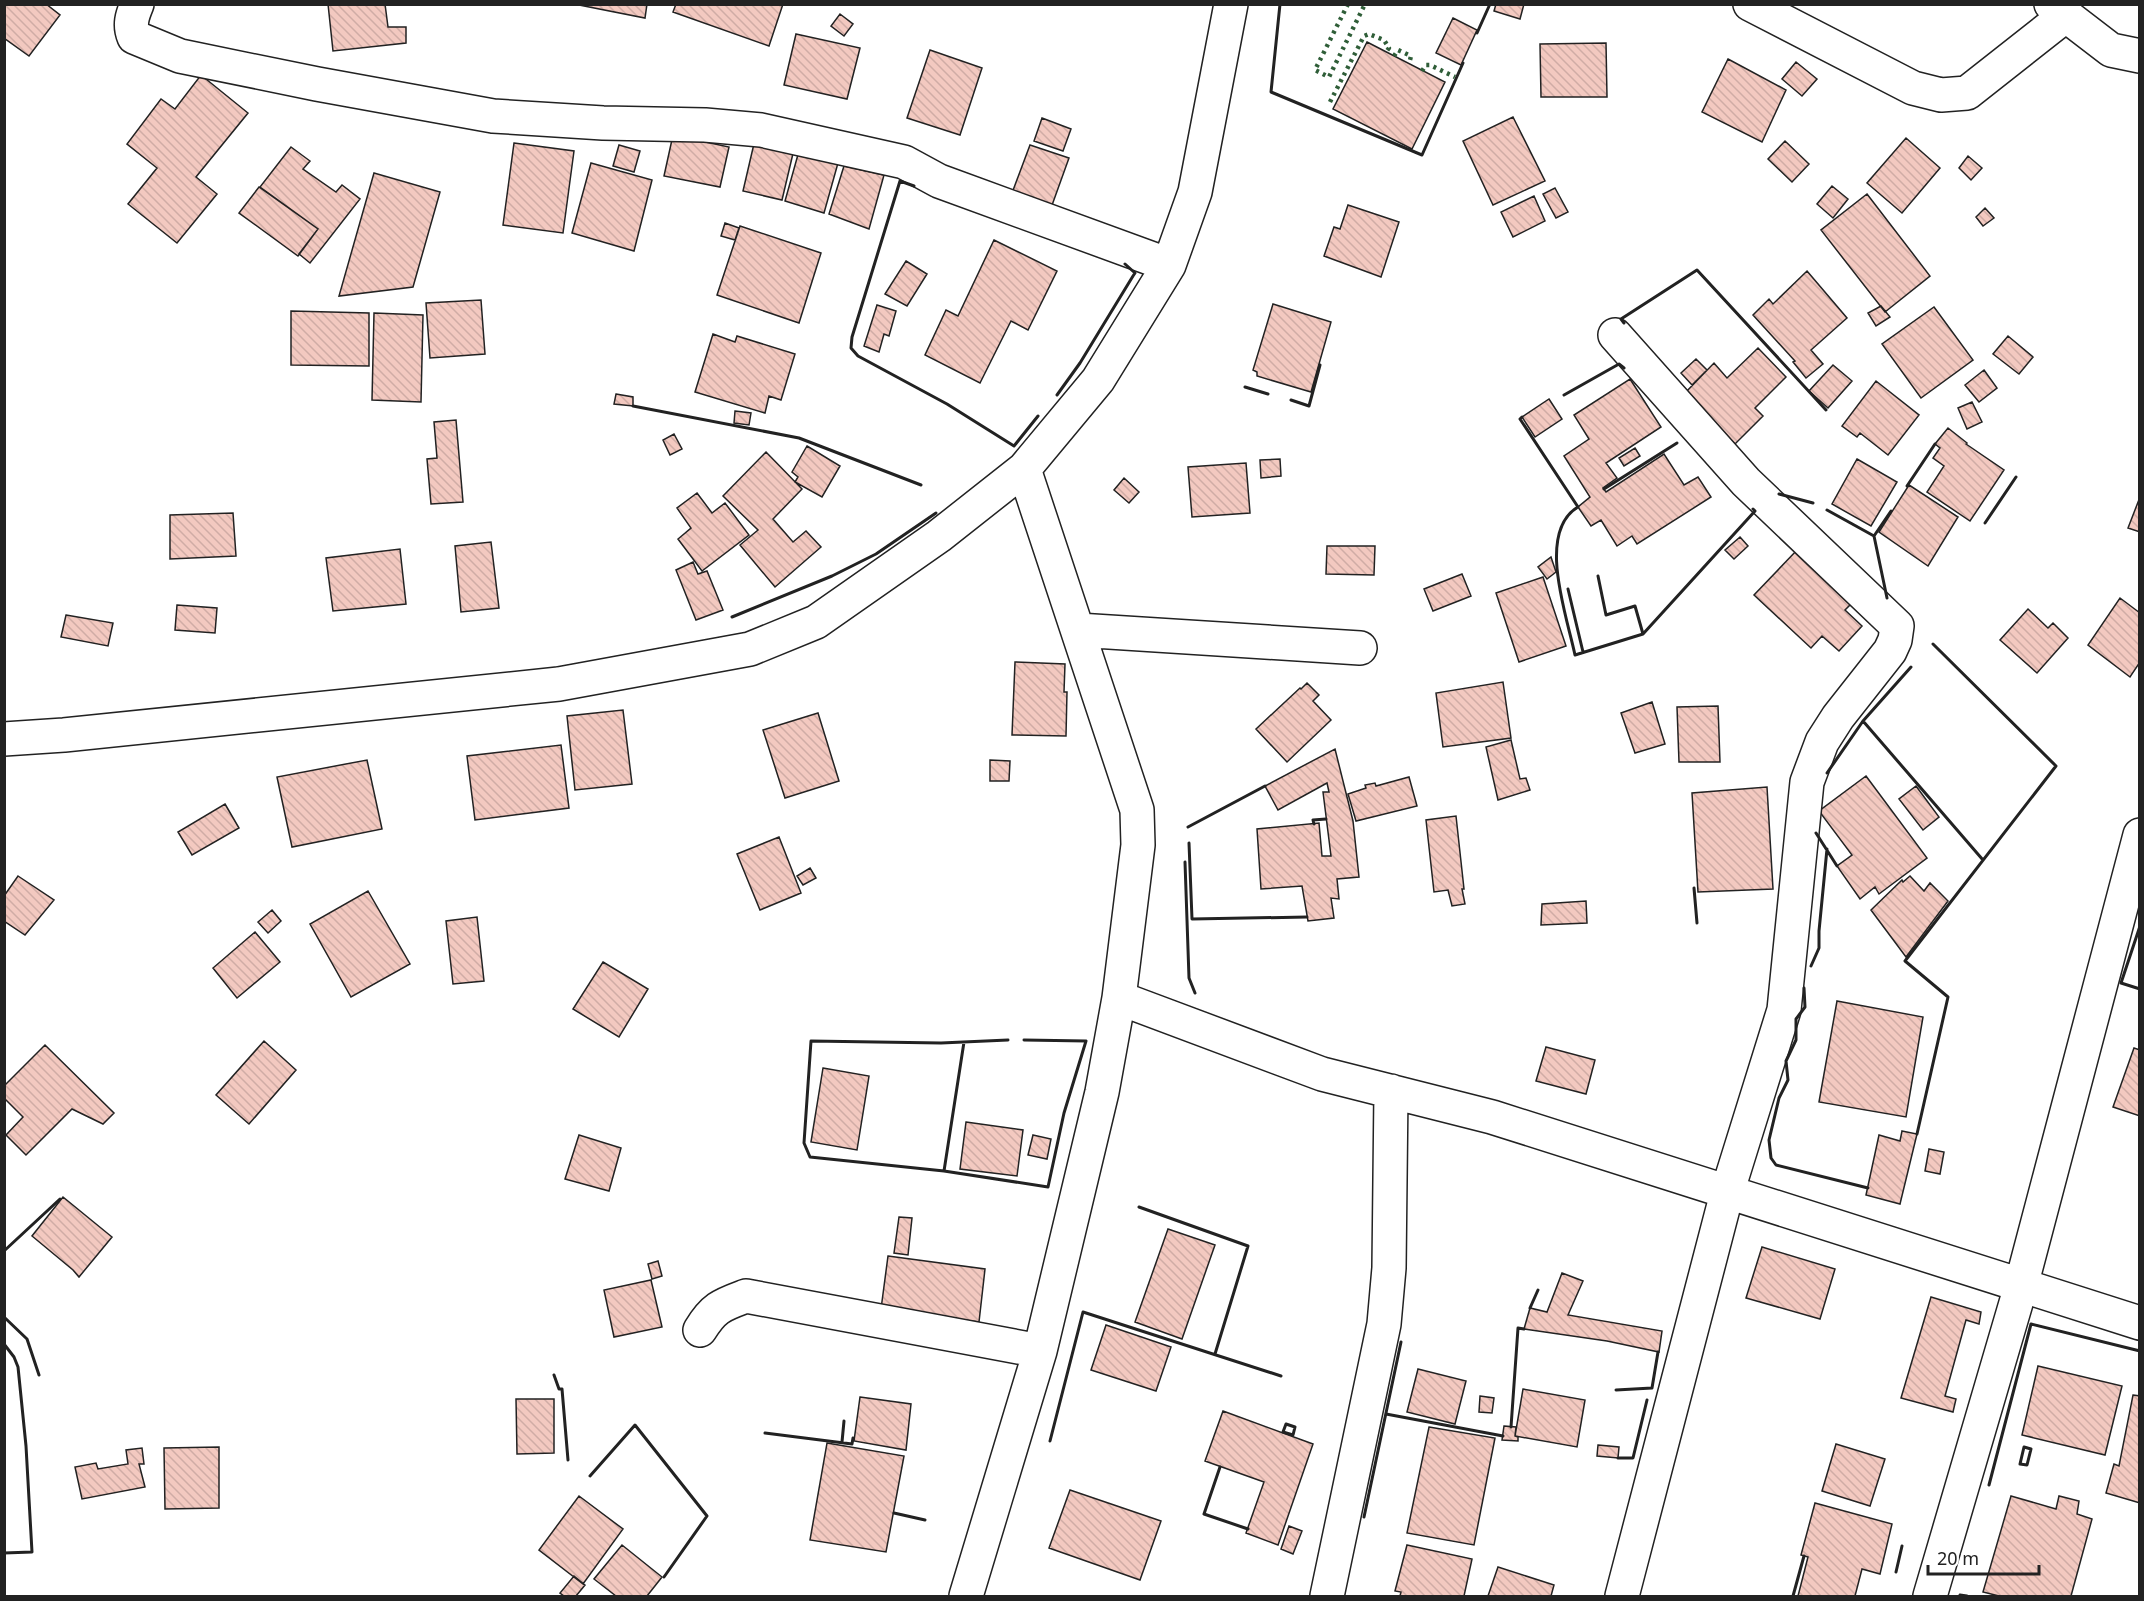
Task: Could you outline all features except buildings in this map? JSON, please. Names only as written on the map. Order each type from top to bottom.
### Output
[{"type":"street","points":[[137,4],[132,16],[131,29],[134,37],[180,56],[316,84],[492,116],[603,123],[705,125],[761,130],[904,162],[939,181],[1169,264]]},
{"type":"street","points":[[4,739],[64,735],[559,684],[750,649],[816,622],[939,536],[1024,469],[1098,380],[1169,264],[1195,192],[1231,4]]},
{"type":"street","points":[[1750,4],[1913,88],[1941,95],[1967,93],[2058,10],[2111,50],[2139,56]]},
{"type":"street","points":[[1615,335],[1746,482],[1897,626],[1895,640],[1890,651],[1838,717],[1822,742],[1807,782],[1784,1010],[1727,1193],[1622,1596]]},
{"type":"street","points":[[966,1596],[1040,1351],[1102,1092],[1119,998],[1138,845],[1137,810],[1024,469]]},
{"type":"street","points":[[1078,630],[1360,648]]},
{"type":"street","points":[[1930,1596],[2021,1286],[2139,835]]},
{"type":"street","points":[[1119,998],[1322,1074],[1492,1117],[2139,1323]]},
{"type":"street","points":[[1327,1596],[1383,1324],[1389,1268],[1391,1091]]},
{"type":"street","points":[[700,1330],[710,1314],[723,1305],[746,1296],[1040,1351]]},
{"type":"hedge","points":[[1348,4],[1315,70],[1329,77],[1365,4]]},
{"type":"hedge","points":[[1330,102],[1364,36],[1369,34],[1384,40],[1389,48],[1386,52]]},
{"type":"hedge","points":[[1394,56],[1398,50],[1411,56],[1409,64]]},
{"type":"hedge","points":[[1422,71],[1426,65],[1430,65],[1455,77]]},
{"type":"wall","points":[[1280,4],[1271,92],[1422,155],[1463,63]]},
{"type":"wall","points":[[1477,33],[1490,4]]},
{"type":"wall","points":[[914,186],[900,181],[852,337],[851,348],[858,356],[947,404],[1014,446],[1038,416]]},
{"type":"wall","points":[[1057,395],[1080,363],[1135,273],[1125,264]]},
{"type":"wall","points":[[1624,323],[1621,319],[1697,270],[1826,410]]},
{"type":"wall","points":[[1564,395],[1619,364],[1624,368]]},
{"type":"wall","points":[[1291,400],[1309,406],[1320,365]]},
{"type":"wall","points":[[1245,387],[1268,394]]},
{"type":"wall","points":[[633,406],[799,438],[921,485]]},
{"type":"wall","points":[[1522,417],[1520,419],[1578,507],[1565,519],[1559,535],[1556,555],[1561,598],[1575,655],[1643,634],[1755,511],[1753,509]]},
{"type":"wall","points":[[1604,489],[1677,443]]},
{"type":"wall","points":[[1907,486],[1935,444]]},
{"type":"wall","points":[[1985,523],[2016,477]]},
{"type":"wall","points":[[1779,494],[1813,503]]},
{"type":"wall","points":[[1827,510],[1874,536]]},
{"type":"wall","points":[[1887,598],[1874,536],[1891,511]]},
{"type":"wall","points":[[732,617],[832,576],[876,554],[936,513]]},
{"type":"wall","points":[[1598,576],[1606,615],[1635,606],[1643,634]]},
{"type":"wall","points":[[1568,589],[1583,652]]},
{"type":"wall","points":[[1917,1134],[1948,997],[1905,961],[2056,766],[1933,644]]},
{"type":"wall","points":[[1827,773],[1863,721],[1911,667]]},
{"type":"wall","points":[[1863,721],[1983,860]]},
{"type":"wall","points":[[1188,827],[1265,786]]},
{"type":"wall","points":[[1314,824],[1313,820],[1326,819]]},
{"type":"wall","points":[[1816,833],[1837,866]]},
{"type":"wall","points":[[1189,843],[1192,919],[1307,917]]},
{"type":"wall","points":[[1811,966],[1819,948],[1827,849]]},
{"type":"wall","points":[[1185,862],[1189,978],[1195,993]]},
{"type":"wall","points":[[1694,888],[1697,923]]},
{"type":"wall","points":[[2140,926],[2121,983],[2140,989]]},
{"type":"wall","points":[[1804,988],[1805,1007],[1796,1019],[1796,1040],[1786,1061],[1788,1080],[1779,1098],[1769,1140],[1771,1158],[1776,1165],[1868,1188]]},
{"type":"wall","points":[[1008,1040],[941,1043],[811,1041],[804,1143],[810,1157],[944,1171],[1048,1187],[1064,1113],[1086,1041],[1024,1040]]},
{"type":"wall","points":[[944,1171],[964,1042]]},
{"type":"wall","points":[[4,1251],[60,1199]]},
{"type":"wall","points":[[1139,1207],[1248,1246],[1215,1354]]},
{"type":"wall","points":[[1530,1308],[1538,1290]]},
{"type":"wall","points":[[1050,1441],[1083,1312],[1281,1376]]},
{"type":"wall","points":[[4,1317],[27,1339],[39,1375]]},
{"type":"wall","points":[[1989,1485],[2031,1324],[2140,1351]]},
{"type":"wall","points":[[1511,1427],[1518,1328],[1524,1329]]},
{"type":"wall","points":[[1364,1517],[1401,1342]]},
{"type":"wall","points":[[4,1344],[18,1367],[26,1446],[32,1552],[4,1553]]},
{"type":"wall","points":[[1616,1390],[1652,1388],[1658,1352]]},
{"type":"wall","points":[[554,1375],[559,1389],[562,1389],[568,1460]]},
{"type":"wall","points":[[1618,1458],[1633,1458],[1647,1400]]},
{"type":"wall","points":[[1386,1414],[1503,1436]]},
{"type":"wall","points":[[842,1442],[844,1421]]},
{"type":"wall","points":[[1286,1424],[1295,1427],[1293,1435],[1283,1432],[1286,1424]]},
{"type":"wall","points":[[590,1476],[635,1425],[707,1516],[664,1577]]},
{"type":"wall","points":[[765,1433],[852,1444],[853,1438]]},
{"type":"wall","points":[[2024,1447],[2031,1449],[2027,1465],[2020,1464],[2024,1447]]},
{"type":"wall","points":[[1220,1467],[1204,1514],[1248,1529]]},
{"type":"wall","points":[[894,1513],[925,1520]]},
{"type":"wall","points":[[1896,1572],[1902,1546]]},
{"type":"wall","points":[[1793,1596],[1804,1556]]},
{"type":"wall","points":[[1960,1595],[1967,1596]]}]
